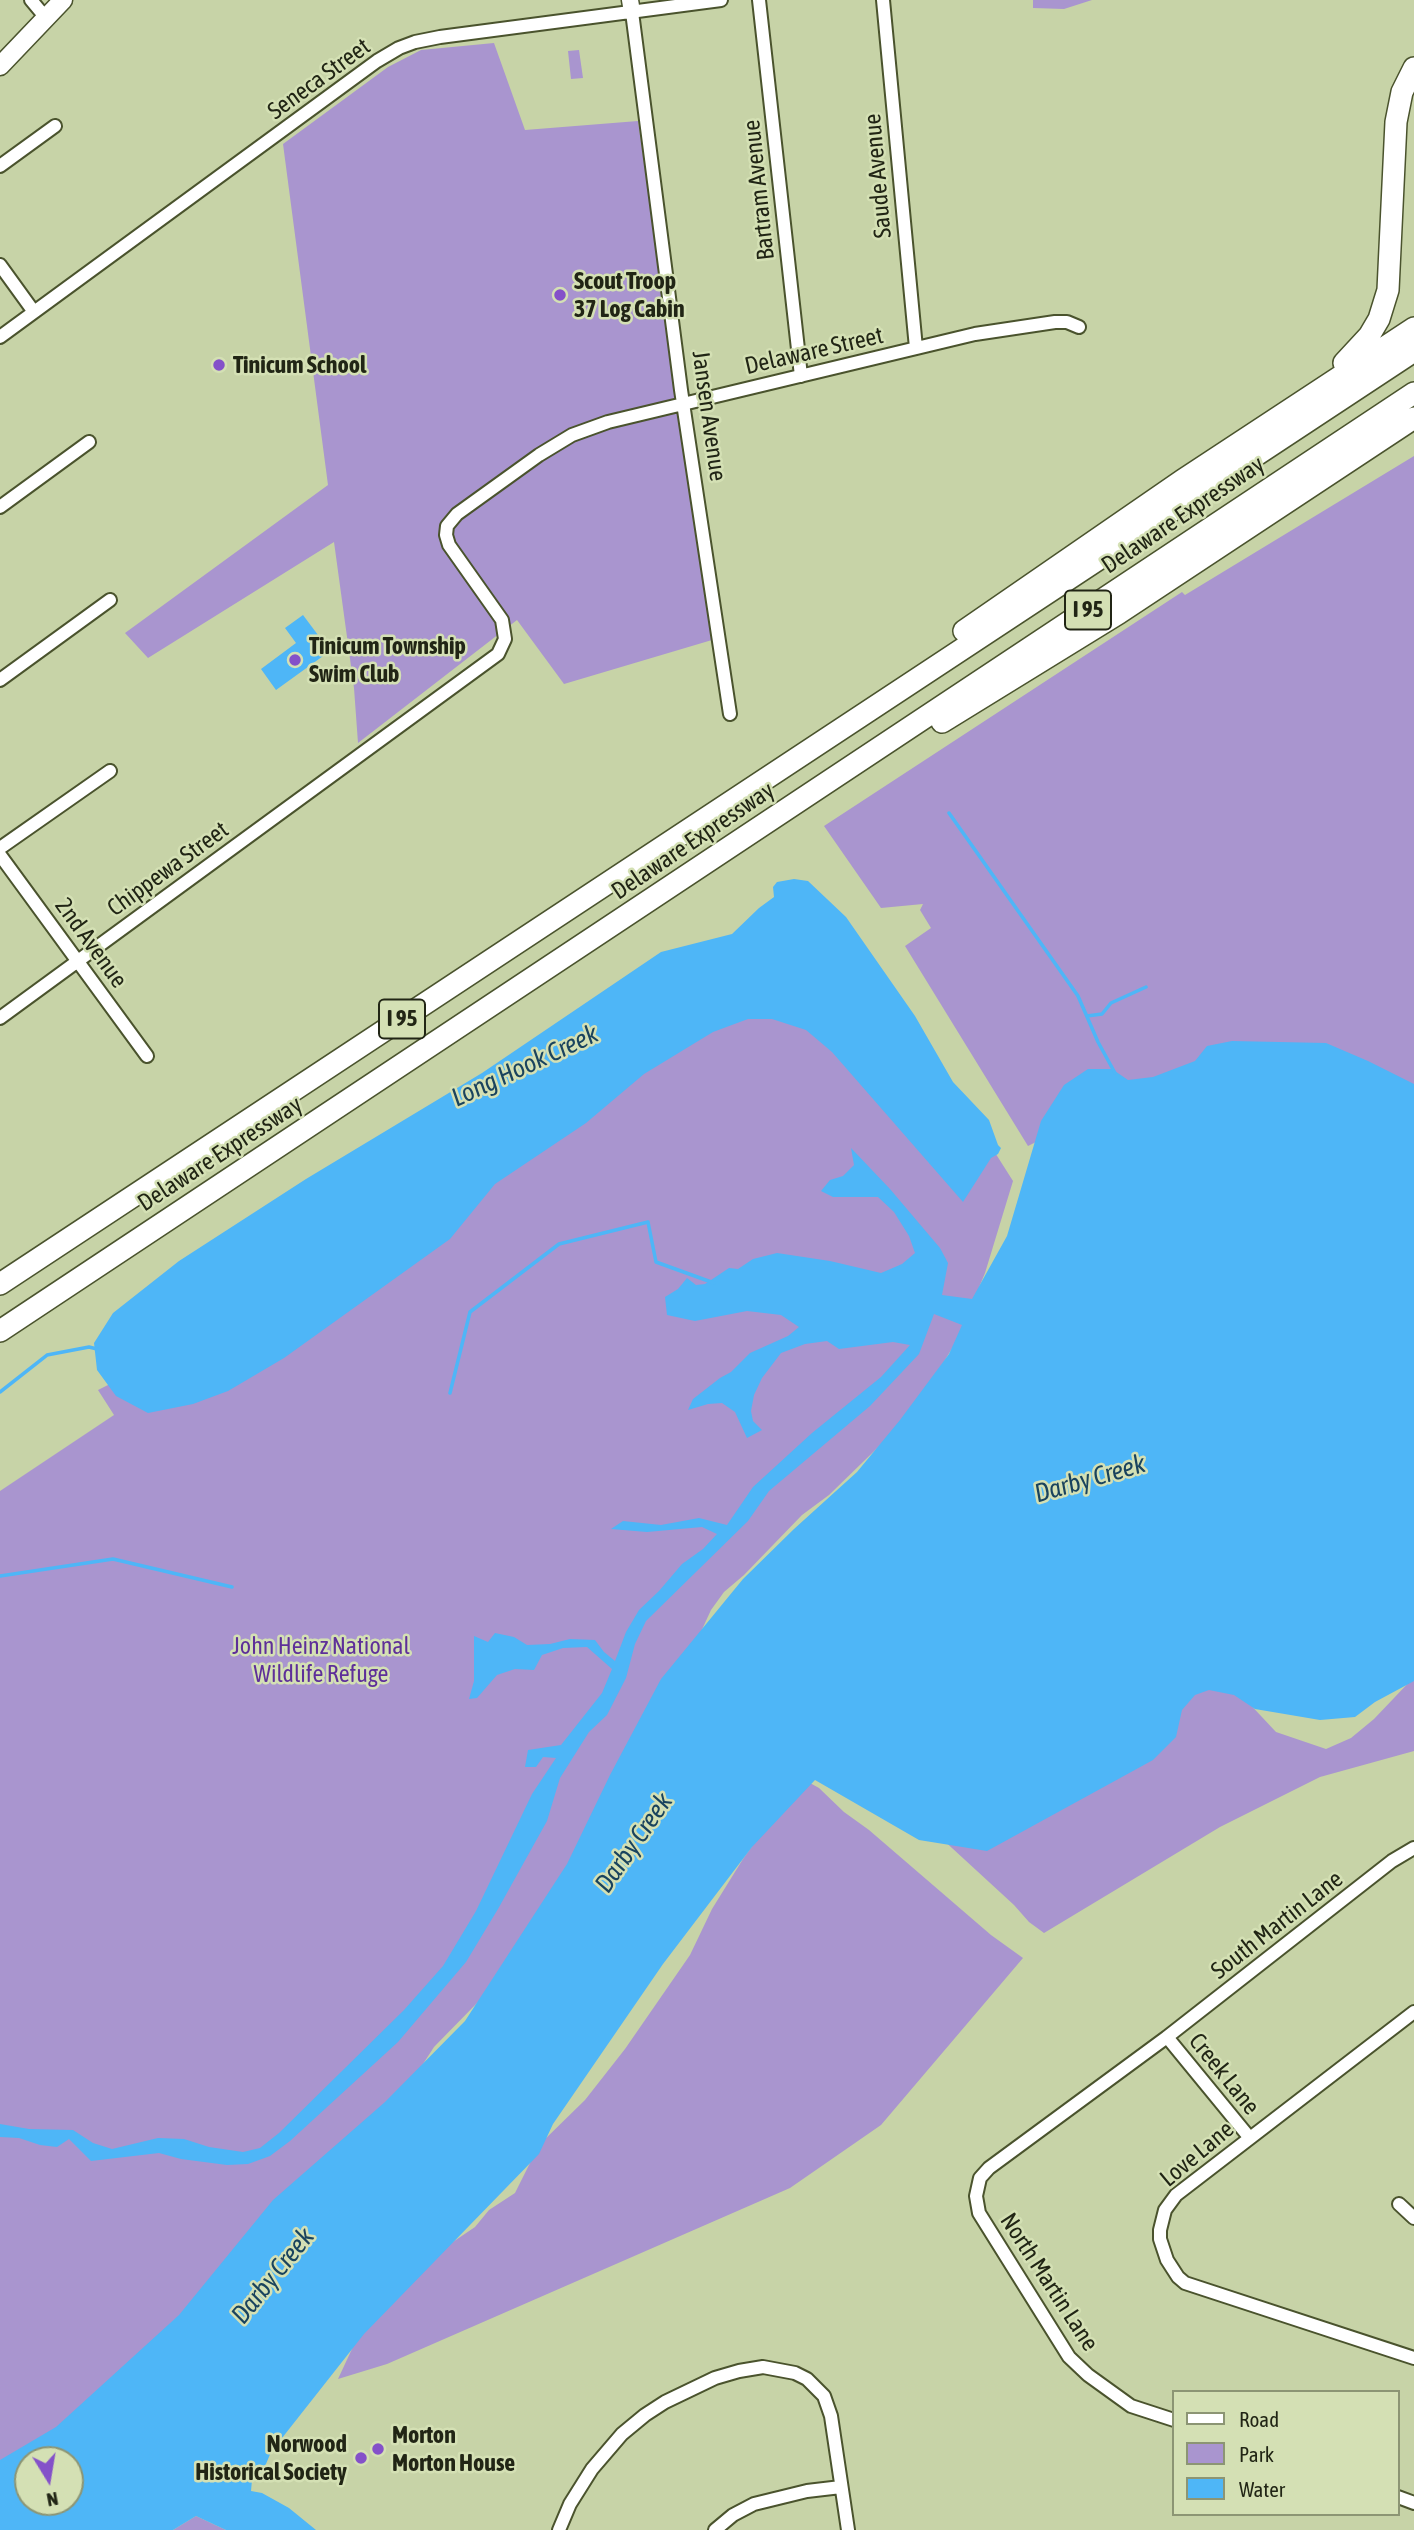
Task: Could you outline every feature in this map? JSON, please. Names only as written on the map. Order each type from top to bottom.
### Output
[{"type":"highway","points":[[1292,408],[1354,354],[1369,336],[1383,309],[1391,269],[1397,111],[1402,92],[1414,68]]},
{"type":"highway","points":[[803,753],[911,668],[1116,525],[1414,328]]},
{"type":"highway","name":"Delaware Expressway","points":[[0,1284],[1414,351]]},
{"type":"highway","name":"Delaware Expressway","points":[[0,1331],[1414,393]]},
{"type":"highway","points":[[761,827],[877,762],[1018,677],[1414,418]]},
{"type":"highway","points":[[1323,478],[1354,465],[1414,431]]},
{"type":"main road","points":[[0,66],[63,0]]},
{"type":"street","points":[[31,0],[46,18]]},
{"type":"street","name":"Seneca Street","points":[[0,337],[366,69],[399,48],[415,41],[631,6],[721,0]]},
{"type":"street","name":"Bartram Avenue","points":[[758,0],[801,376]]},
{"type":"street","name":"Saude Avenue","points":[[883,0],[916,348]]},
{"type":"street","name":"Jansen Avenue","points":[[631,6],[684,404],[730,714]]},
{"type":"street","points":[[0,166],[55,126]]},
{"type":"street","points":[[0,265],[34,312]]},
{"type":"street","name":"Delaware Street","points":[[360,754],[493,658],[504,645],[505,629],[502,620],[447,541],[446,531],[449,522],[539,454],[562,440],[608,422],[981,333],[1055,322],[1067,322],[1079,327]]},
{"type":"street","points":[[0,507],[89,442]]},
{"type":"street","points":[[0,680],[110,600]]},
{"type":"street","name":"Chippewa Street","points":[[0,1018],[360,754]]},
{"type":"street","points":[[0,848],[110,771]]},
{"type":"street","name":"2nd Avenue","points":[[0,855],[147,1056]]},
{"type":"street","name":"South Martin Lane","points":[[1167,2037],[1392,1861],[1414,1847]]},
{"type":"street","name":"Love Lane","points":[[1414,2013],[1176,2195],[1161,2219],[1160,2239],[1167,2260],[1178,2277],[1194,2288],[1414,2358]]},
{"type":"street","name":"Creek Lane","points":[[1167,2037],[1249,2137]]},
{"type":"street","name":"North Martin Lane","points":[[1167,2037],[989,2168],[980,2178],[976,2196],[982,2220],[1069,2357],[1088,2375],[1131,2406],[1172,2419]]},
{"type":"street","points":[[1399,2204],[1414,2218]]},
{"type":"street","points":[[559,2530],[582,2484],[622,2434],[665,2402],[715,2378],[763,2367],[779,2368],[807,2379],[824,2396],[831,2416],[848,2530]]},
{"type":"street","points":[[715,2530],[733,2515],[754,2504],[781,2496],[841,2487]]},
{"type":"green space","points":[[1033,0],[1092,0],[1064,9],[1033,8]]},
{"type":"green space","points":[[494,43],[525,130],[638,121],[712,640],[564,684],[517,620],[358,743],[354,688],[334,542],[148,658],[125,633],[328,485],[283,144],[388,67],[421,50]]},
{"type":"green space","points":[[579,50],[583,78],[571,79],[568,51]]},
{"type":"green space","points":[[1414,456],[1414,1146],[1038,1141],[1028,1146],[905,946],[931,928],[920,910],[923,904],[881,908],[824,826],[1182,592],[1185,595]]},
{"type":"green space","name":"John Heinz National Wildlife Refuge","points":[[897,998],[1013,1181],[985,1273],[957,1340],[901,1425],[829,1495],[802,1515],[724,1592],[711,1610],[699,1636],[697,1670],[479,2001],[434,2047],[412,2081],[369,2135],[43,2446],[14,2446],[14,2468],[0,2477],[0,1491],[114,1415],[98,1390],[174,1352],[718,1016]]},
{"type":"green space","points":[[1216,1668],[1276,1732],[1326,1749],[1351,1738],[1374,1719],[1414,1677],[1414,1751],[1320,1777],[1220,1827],[1044,1933],[828,1734]]},
{"type":"green space","points":[[801,1778],[819,1788],[991,1935],[1023,1958],[881,2125],[790,2188],[387,2364],[338,2379],[358,2336],[444,2248],[475,2227],[489,2210],[515,2193],[539,2145],[585,2100],[625,2049],[690,1955],[712,1909],[743,1859]]},
{"type":"green space","points":[[196,2516],[226,2530],[173,2530]]},
{"type":"water","name":"Tinicum Township Swim Club","points":[[303,615],[330,651],[276,690],[261,669],[296,643],[285,628]]},
{"type":"water","points":[[794,879],[808,881],[846,917],[915,1016],[953,1082],[989,1120],[1001,1148],[998,1154],[991,1158],[963,1202],[832,1052],[806,1030],[772,1019],[748,1019],[713,1032],[644,1074],[586,1123],[495,1184],[450,1239],[284,1358],[228,1391],[193,1404],[148,1413],[116,1396],[97,1370],[94,1343],[113,1313],[179,1261],[306,1179],[482,1073],[661,952],[732,934],[774,897],[773,887],[777,882]]},
{"type":"water","name":"Darby Creek","points":[[1232,1041],[1326,1043],[1414,1084],[1414,1681],[1375,1702],[1355,1717],[1320,1720],[1255,1709],[1234,1695],[1209,1690],[1195,1695],[1182,1710],[1176,1737],[1153,1760],[987,1851],[919,1840],[815,1780],[752,1847],[663,1964],[553,2124],[539,2154],[364,2334],[271,2452],[263,2471],[252,2480],[251,2491],[262,2493],[289,2508],[316,2530],[226,2530],[196,2516],[173,2530],[0,2530],[0,2460],[14,2452],[14,2516],[84,2516],[84,2446],[24,2446],[56,2427],[179,2315],[273,2200],[385,2102],[465,2021],[567,1864],[661,1679],[743,1579],[857,1472],[949,1354],[962,1325],[934,1314],[919,1354],[870,1406],[769,1491],[748,1521],[646,1621],[635,1644],[626,1678],[607,1715],[589,1732],[560,1778],[547,1821],[466,1962],[398,2042],[290,2141],[270,2156],[248,2164],[227,2165],[159,2153],[91,2161],[69,2139],[57,2147],[19,2138],[0,2137],[0,2124],[29,2129],[73,2130],[93,2143],[112,2149],[158,2138],[184,2139],[209,2147],[243,2152],[260,2148],[279,2133],[404,2010],[443,1966],[476,1911],[532,1794],[556,1758],[543,1757],[536,1767],[525,1767],[528,1750],[561,1745],[602,1693],[612,1669],[587,1647],[563,1648],[542,1655],[534,1670],[515,1669],[497,1675],[477,1698],[469,1699],[474,1681],[474,1636],[488,1642],[495,1633],[514,1637],[527,1645],[550,1644],[570,1639],[595,1640],[615,1661],[626,1632],[639,1610],[682,1564],[703,1549],[717,1534],[702,1527],[647,1532],[611,1529],[623,1521],[661,1525],[699,1518],[727,1525],[753,1487],[812,1433],[881,1377],[910,1345],[893,1342],[839,1349],[827,1341],[805,1344],[781,1353],[762,1378],[754,1395],[751,1411],[753,1421],[762,1430],[747,1438],[735,1412],[722,1403],[688,1410],[693,1399],[731,1372],[750,1353],[788,1336],[799,1327],[781,1315],[747,1311],[695,1321],[667,1315],[665,1297],[678,1289],[687,1278],[696,1285],[705,1284],[729,1268],[738,1269],[753,1259],[777,1253],[830,1261],[881,1273],[902,1264],[915,1253],[909,1236],[894,1212],[878,1197],[833,1197],[821,1191],[830,1180],[843,1176],[854,1165],[851,1148],[940,1248],[948,1263],[942,1295],[972,1299],[1007,1236],[1041,1121],[1064,1085],[1088,1069],[1112,1069],[1128,1080],[1153,1077],[1195,1061],[1207,1046]]},
{"type":"waterway","points":[[949,813],[1078,996],[1115,1073]]},
{"type":"waterway","points":[[1087,1016],[1102,1014],[1111,1003],[1146,987]]},
{"type":"waterway","points":[[450,1393],[470,1312],[559,1244],[648,1222],[656,1262],[714,1283]]},
{"type":"waterway","name":"Long Hook Creek","points":[[0,1392],[47,1355],[89,1347],[97,1349]]},
{"type":"waterway","points":[[0,1576],[113,1559],[232,1587]]},
{"type":"place","name":"Scout Troop 37 Log Cabin","points":[[560,295]]},
{"type":"place","name":"Tinicum School","points":[[219,365]]},
{"type":"place","name":"Tinicum Township Swim Club","points":[[295,660]]},
{"type":"place","name":"Morton Morton House","points":[[378,2449]]},
{"type":"place","name":"Norwood Historical Society","points":[[361,2458]]}]
